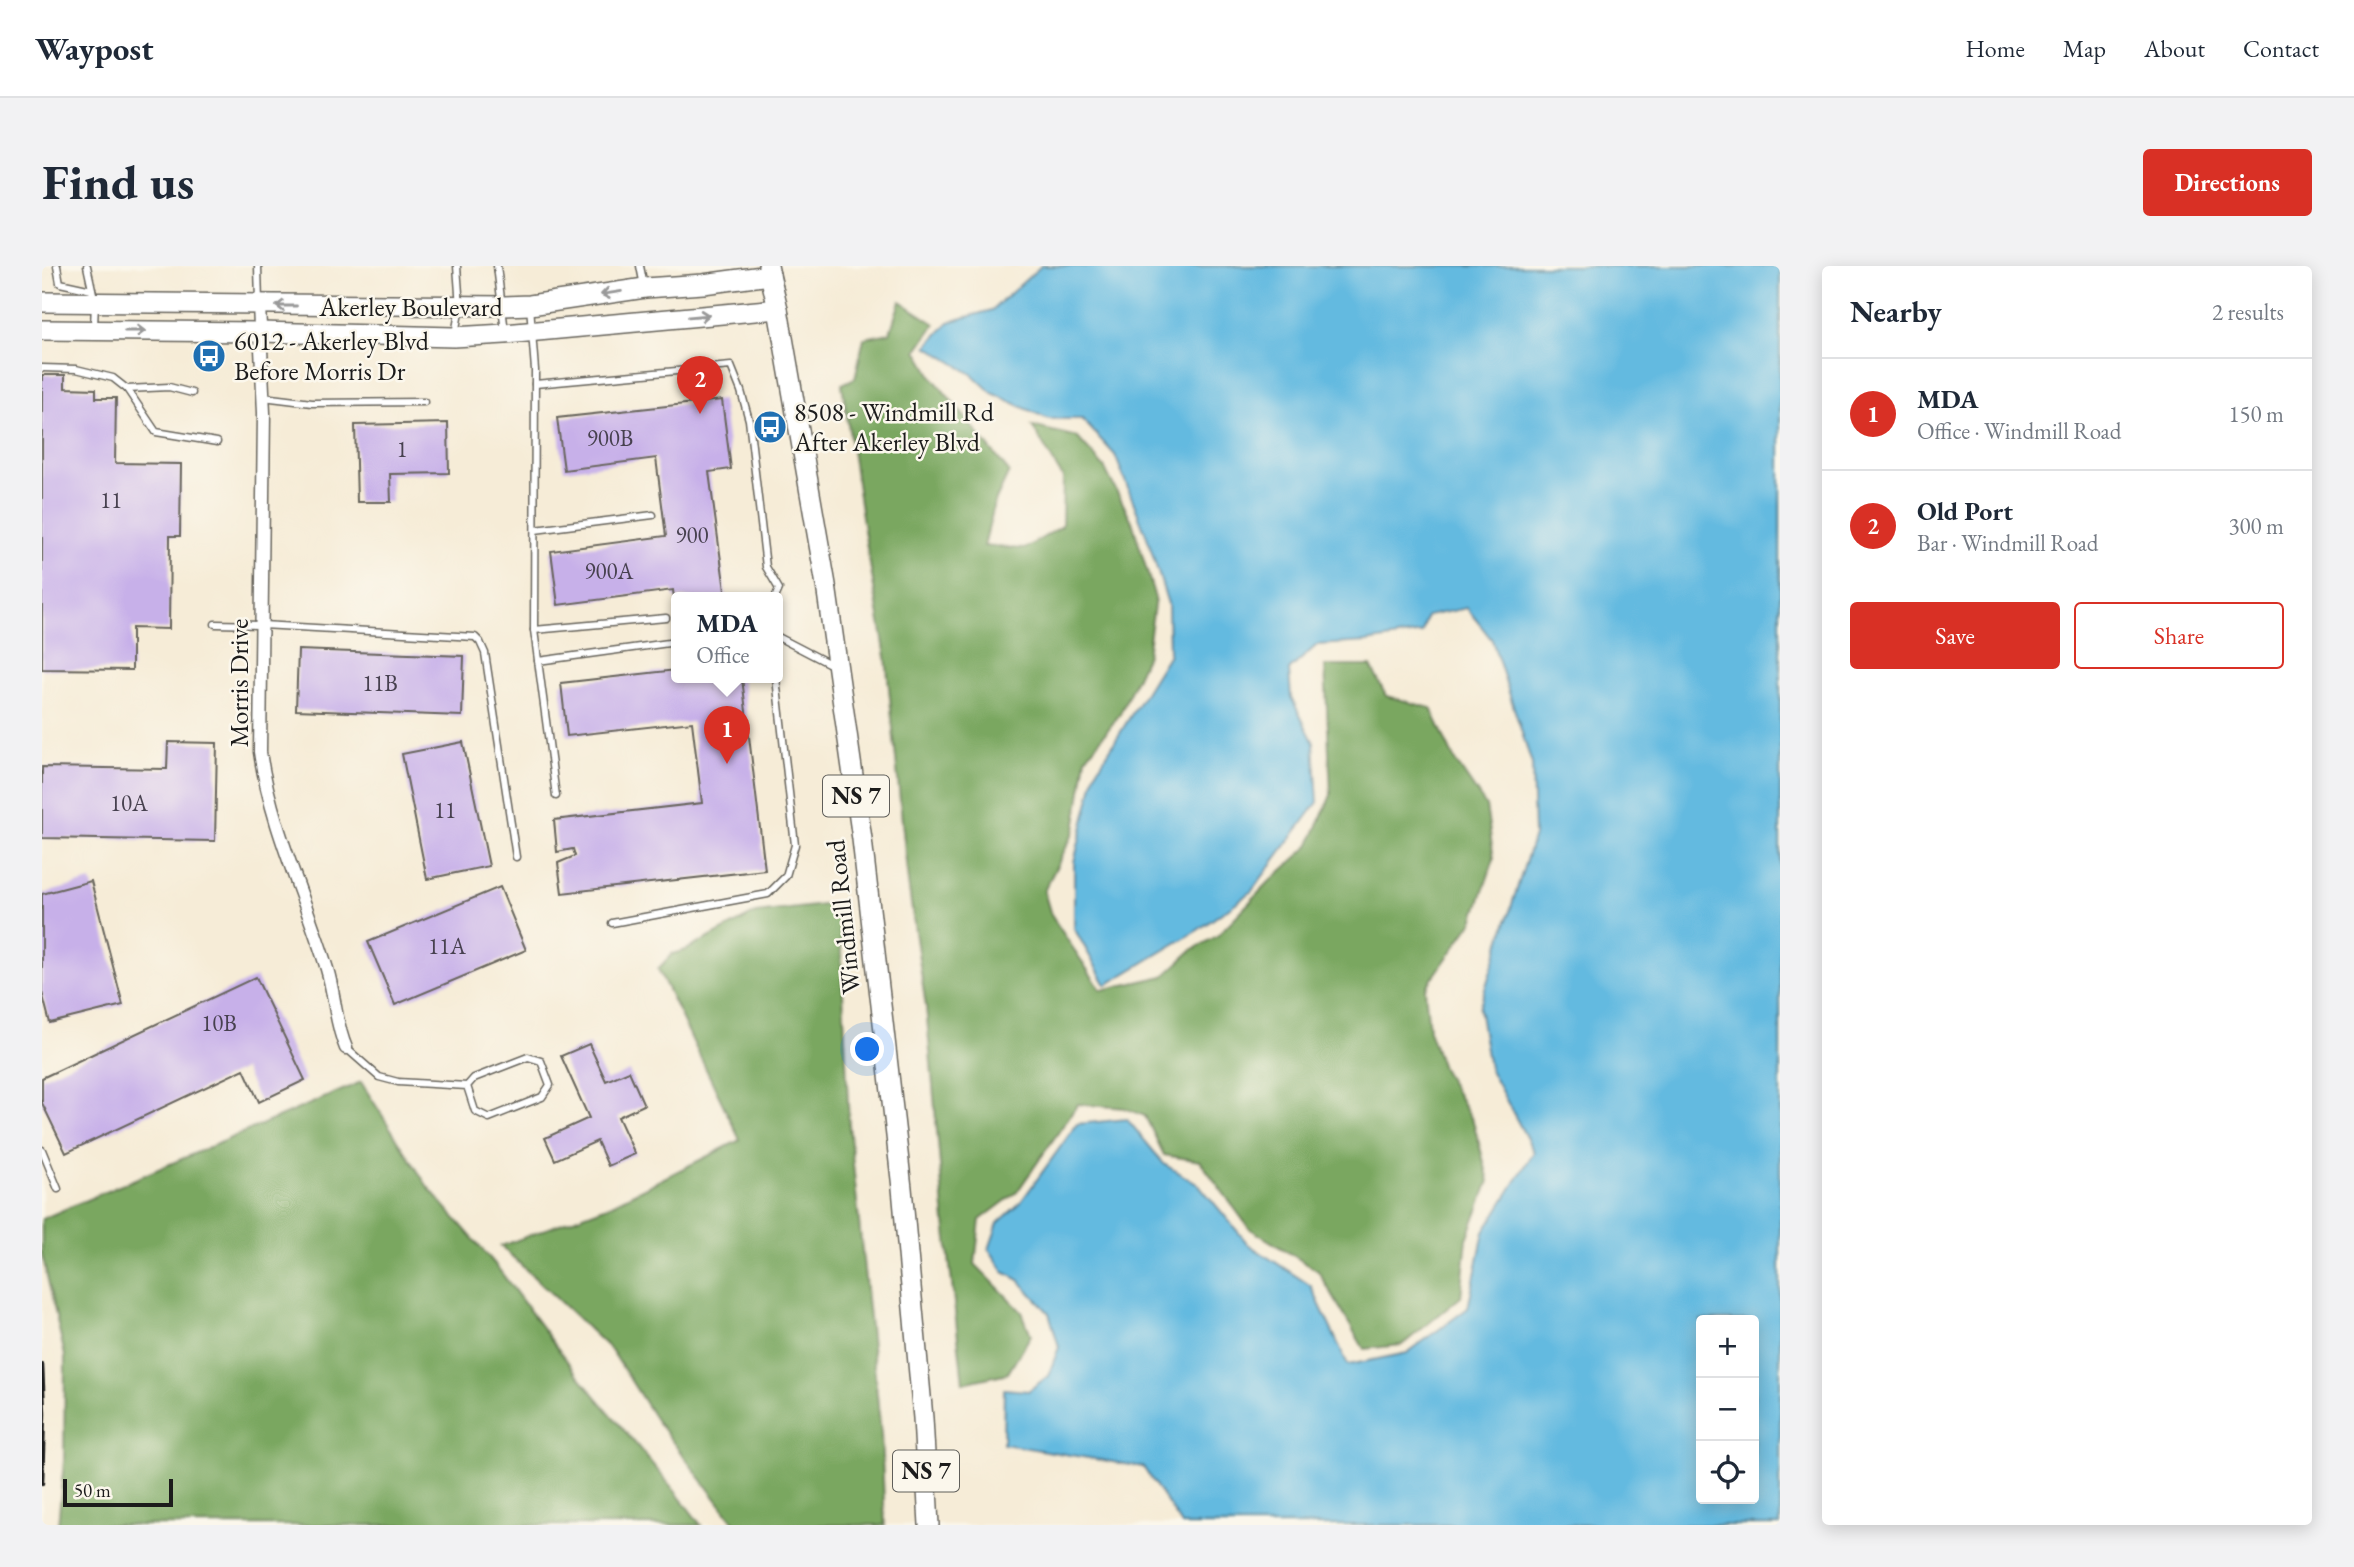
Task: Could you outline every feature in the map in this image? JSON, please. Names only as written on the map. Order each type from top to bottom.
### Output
[{"type":"main road","points":[[703,284],[726,266]]},
{"type":"main road","name":"Akerley Boulevard","points":[[42,302],[93,297],[259,305],[530,305],[645,288],[703,284],[769,271]]},
{"type":"main road","name":"Windmill Road","points":[[769,271],[826,584],[862,839],[902,1188],[923,1418],[929,1525]]},
{"type":"main road","name":"Akerley Boulevard","points":[[42,330],[454,337],[778,309]]},
{"type":"street","name":"Morris Drive","points":[[259,305],[263,397],[260,744],[266,791],[328,973],[339,1032],[345,1048]]},
{"type":"lane","points":[[57,266],[60,283],[93,297]]},
{"type":"lane","points":[[87,266],[93,297],[94,331]]},
{"type":"lane","points":[[258,266],[259,305]]},
{"type":"lane","points":[[454,337],[460,307],[457,266]]},
{"type":"lane","points":[[498,266],[505,334]]},
{"type":"lane","points":[[640,266],[645,288]]},
{"type":"lane","points":[[530,305],[534,331],[535,384],[534,630],[556,796]]},
{"type":"lane","points":[[535,384],[730,366],[749,420],[766,567],[779,589],[778,592]]},
{"type":"lane","points":[[42,368],[76,369],[113,378],[127,389],[156,432],[216,442]]},
{"type":"lane","points":[[127,389],[169,387],[192,393]]},
{"type":"lane","points":[[263,397],[312,403],[424,402]]},
{"type":"lane","points":[[535,530],[653,515]]},
{"type":"lane","points":[[534,630],[666,618]]},
{"type":"lane","points":[[215,624],[474,637],[481,642],[485,653],[516,857]]},
{"type":"lane","points":[[783,640],[838,668]]},
{"type":"lane","points":[[538,661],[671,643]]},
{"type":"lane","points":[[612,923],[768,894],[786,876],[795,845],[777,683]]},
{"type":"lane","points":[[345,1048],[379,1077],[398,1082],[467,1086]]},
{"type":"lane","points":[[528,1058],[541,1061],[550,1085],[542,1097],[489,1118],[475,1111],[467,1086],[474,1078],[528,1058]]},
{"type":"lane","points":[[42,1150],[58,1189]]},
{"type":"green space","points":[[900,301],[935,324],[917,350],[933,378],[1009,472],[995,502],[984,546],[1024,549],[1062,526],[1063,478],[1032,426],[1077,437],[1104,467],[1132,521],[1155,598],[1147,655],[1120,714],[1086,758],[1075,830],[1044,891],[1051,915],[1101,990],[1164,976],[1192,950],[1217,936],[1269,882],[1309,846],[1331,795],[1325,666],[1371,666],[1386,696],[1431,708],[1454,759],[1486,806],[1494,859],[1473,921],[1425,989],[1429,1030],[1442,1068],[1473,1121],[1489,1181],[1467,1239],[1461,1297],[1402,1345],[1364,1349],[1318,1271],[1249,1228],[1200,1161],[1164,1155],[1145,1116],[1124,1108],[1078,1104],[1017,1192],[980,1220],[975,1264],[1022,1312],[1031,1335],[1008,1373],[963,1383],[945,1222],[926,1007],[908,883],[886,657],[842,384],[855,378],[864,338],[890,333]]},
{"type":"green space","points":[[839,903],[849,1125],[881,1433],[885,1525],[736,1525],[656,1420],[612,1351],[501,1246],[610,1205],[740,1140],[658,969],[672,954],[686,950],[756,913]]},
{"type":"green space","points":[[361,1082],[428,1187],[494,1263],[573,1369],[701,1525],[58,1525],[64,1461],[65,1356],[42,1254],[42,1219]]},
{"type":"water","points":[[1041,266],[1780,266],[1780,1525],[1182,1525],[1143,1467],[1003,1444],[1004,1389],[1028,1391],[1048,1376],[1059,1347],[1049,1313],[1019,1280],[1004,1272],[989,1249],[998,1223],[1020,1203],[1077,1124],[1127,1119],[1164,1164],[1200,1186],[1248,1244],[1311,1286],[1348,1365],[1407,1353],[1468,1308],[1484,1232],[1534,1152],[1489,1068],[1479,1008],[1534,835],[1532,764],[1492,640],[1467,608],[1427,616],[1422,633],[1367,642],[1317,645],[1289,670],[1291,697],[1314,743],[1318,802],[1251,892],[1198,930],[1106,985],[1074,928],[1074,862],[1096,772],[1169,654],[1168,604],[1147,537],[1115,455],[1082,419],[1048,419],[992,393],[973,375],[927,346],[949,322],[992,310]]},
{"type":"building","points":[[42,375],[65,375],[65,388],[96,389],[96,398],[116,398],[115,463],[181,464],[180,536],[170,536],[169,629],[132,628],[132,670],[42,669]]},
{"type":"building","points":[[722,400],[731,469],[709,472],[725,592],[673,590],[558,605],[551,551],[666,536],[656,458],[564,470],[557,418]]},
{"type":"building","points":[[448,423],[449,473],[390,474],[391,502],[357,502],[355,425]]},
{"type":"building","points":[[298,650],[464,656],[462,716],[296,710]]},
{"type":"building","points":[[671,671],[671,683],[743,683],[765,870],[562,893],[558,863],[575,856],[573,849],[557,852],[554,820],[702,803],[692,722],[567,736],[561,683]]},
{"type":"building","points":[[168,742],[217,743],[215,841],[42,838],[42,767],[167,769]]},
{"type":"building","points":[[463,742],[489,866],[427,879],[402,754]]},
{"type":"building","points":[[91,881],[123,1005],[50,1023],[42,992],[42,894]]},
{"type":"building","points":[[500,887],[526,950],[395,1005],[368,942]]},
{"type":"building","points":[[256,977],[305,1080],[259,1102],[244,1069],[66,1153],[42,1103],[42,1078]]},
{"type":"building","points":[[589,1044],[606,1081],[629,1071],[644,1105],[618,1117],[635,1154],[608,1166],[597,1141],[555,1160],[545,1138],[589,1118],[561,1056]]},
{"type":"railway","points":[[42,1365],[42,1483]]},
{"type":"place","name":"6012 - Akerley Blvd Before Morris Dr","points":[[209,356]]},
{"type":"place","name":"Old Port","points":[[700,414]]},
{"type":"place","name":"8508 - Windmill Rd After Akerley Blvd","points":[[770,427]]},
{"type":"place","name":"MDA","points":[[727,764]]}]
